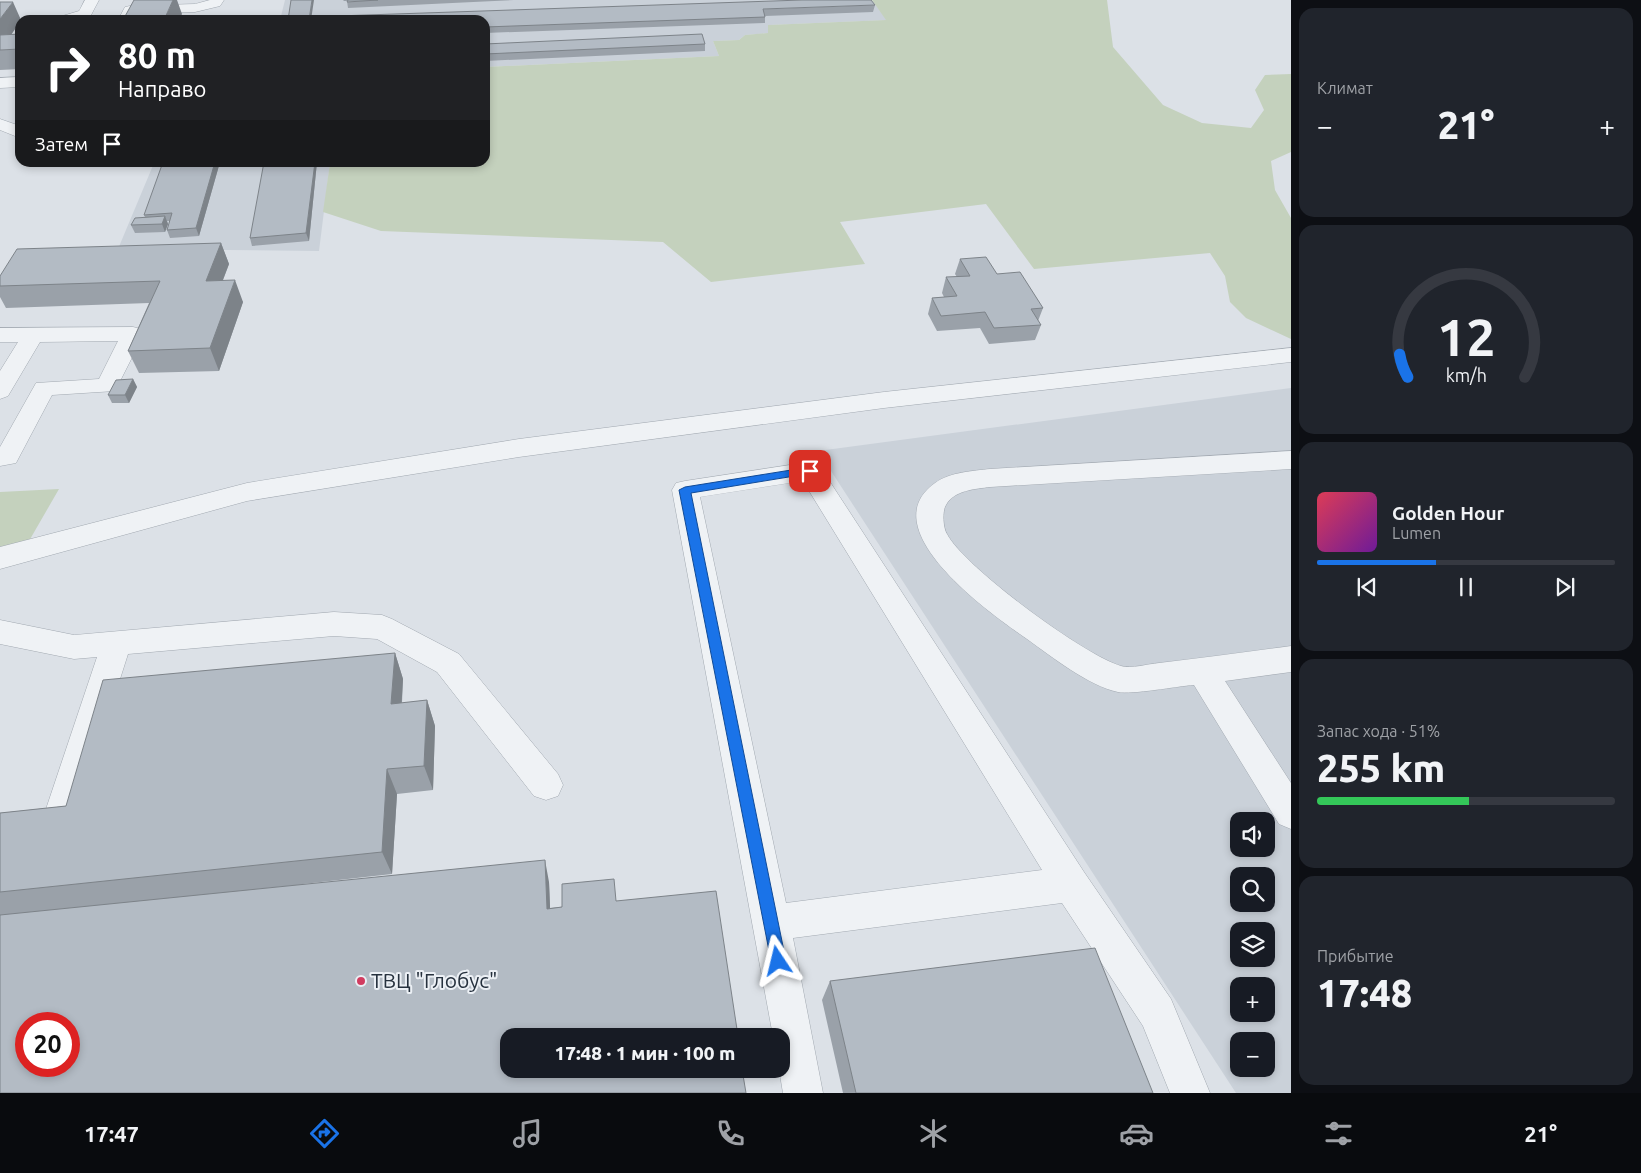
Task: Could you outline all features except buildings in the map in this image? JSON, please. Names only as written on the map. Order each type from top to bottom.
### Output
[{"type":"lane","points":[[82,15],[85,14],[92,0]]},
{"type":"lane","points":[[128,15],[130,10],[196,8],[215,3],[217,0]]},
{"type":"lane","points":[[0,83],[15,82]]},
{"type":"lane","points":[[0,124],[15,131]]},
{"type":"lane","points":[[0,335],[133,334],[107,386],[44,388],[7,457],[0,457]]},
{"type":"lane","points":[[0,391],[33,335]]},
{"type":"lane","points":[[0,558],[247,492],[519,448],[884,400],[1291,355]]},
{"type":"lane","points":[[1291,460],[990,478],[963,482],[945,489],[933,500],[930,514],[933,536],[950,558],[998,604],[1081,661],[1120,680],[1291,660]]},
{"type":"lane","points":[[803,1093],[772,923],[685,490],[810,471],[1071,884],[1157,1013],[1190,1093]]},
{"type":"lane","points":[[0,632],[74,647],[334,624],[382,627],[448,663],[546,784]]},
{"type":"lane","points":[[63,809],[116,644]]},
{"type":"lane","points":[[1202,671],[1291,814]]},
{"type":"lane","points":[[772,923],[1071,884]]},
{"type":"shaded area","points":[[285,0],[872,0],[887,20],[769,25],[769,33],[745,35],[739,40],[713,41],[719,56],[490,67],[490,15],[281,15]]},
{"type":"shaded area","points":[[152,167],[330,167],[319,251],[118,249]]},
{"type":"shaded area","points":[[1291,388],[1291,1093],[1236,1093],[818,451]]},
{"type":"green space","points":[[872,0],[1107,0],[1113,47],[1163,105],[1202,123],[1251,128],[1264,110],[1255,90],[1265,75],[1291,74],[1291,152],[1271,161],[1275,190],[1291,218],[1291,339],[1246,318],[1230,302],[1225,276],[1210,253],[1034,269],[986,204],[840,222],[865,264],[711,282],[663,242],[381,231],[323,212],[329,167],[490,167],[490,67],[719,56],[713,41],[739,40],[745,35],[768,33],[768,25],[886,20]]},
{"type":"green space","points":[[59,489],[29,541],[0,548],[0,492]]},
{"type":"place","name":"ТВЦ \"Глобус\"","points":[[361,981]]},
{"type":"route","points":[[778,961],[685,490],[810,471]]}]
